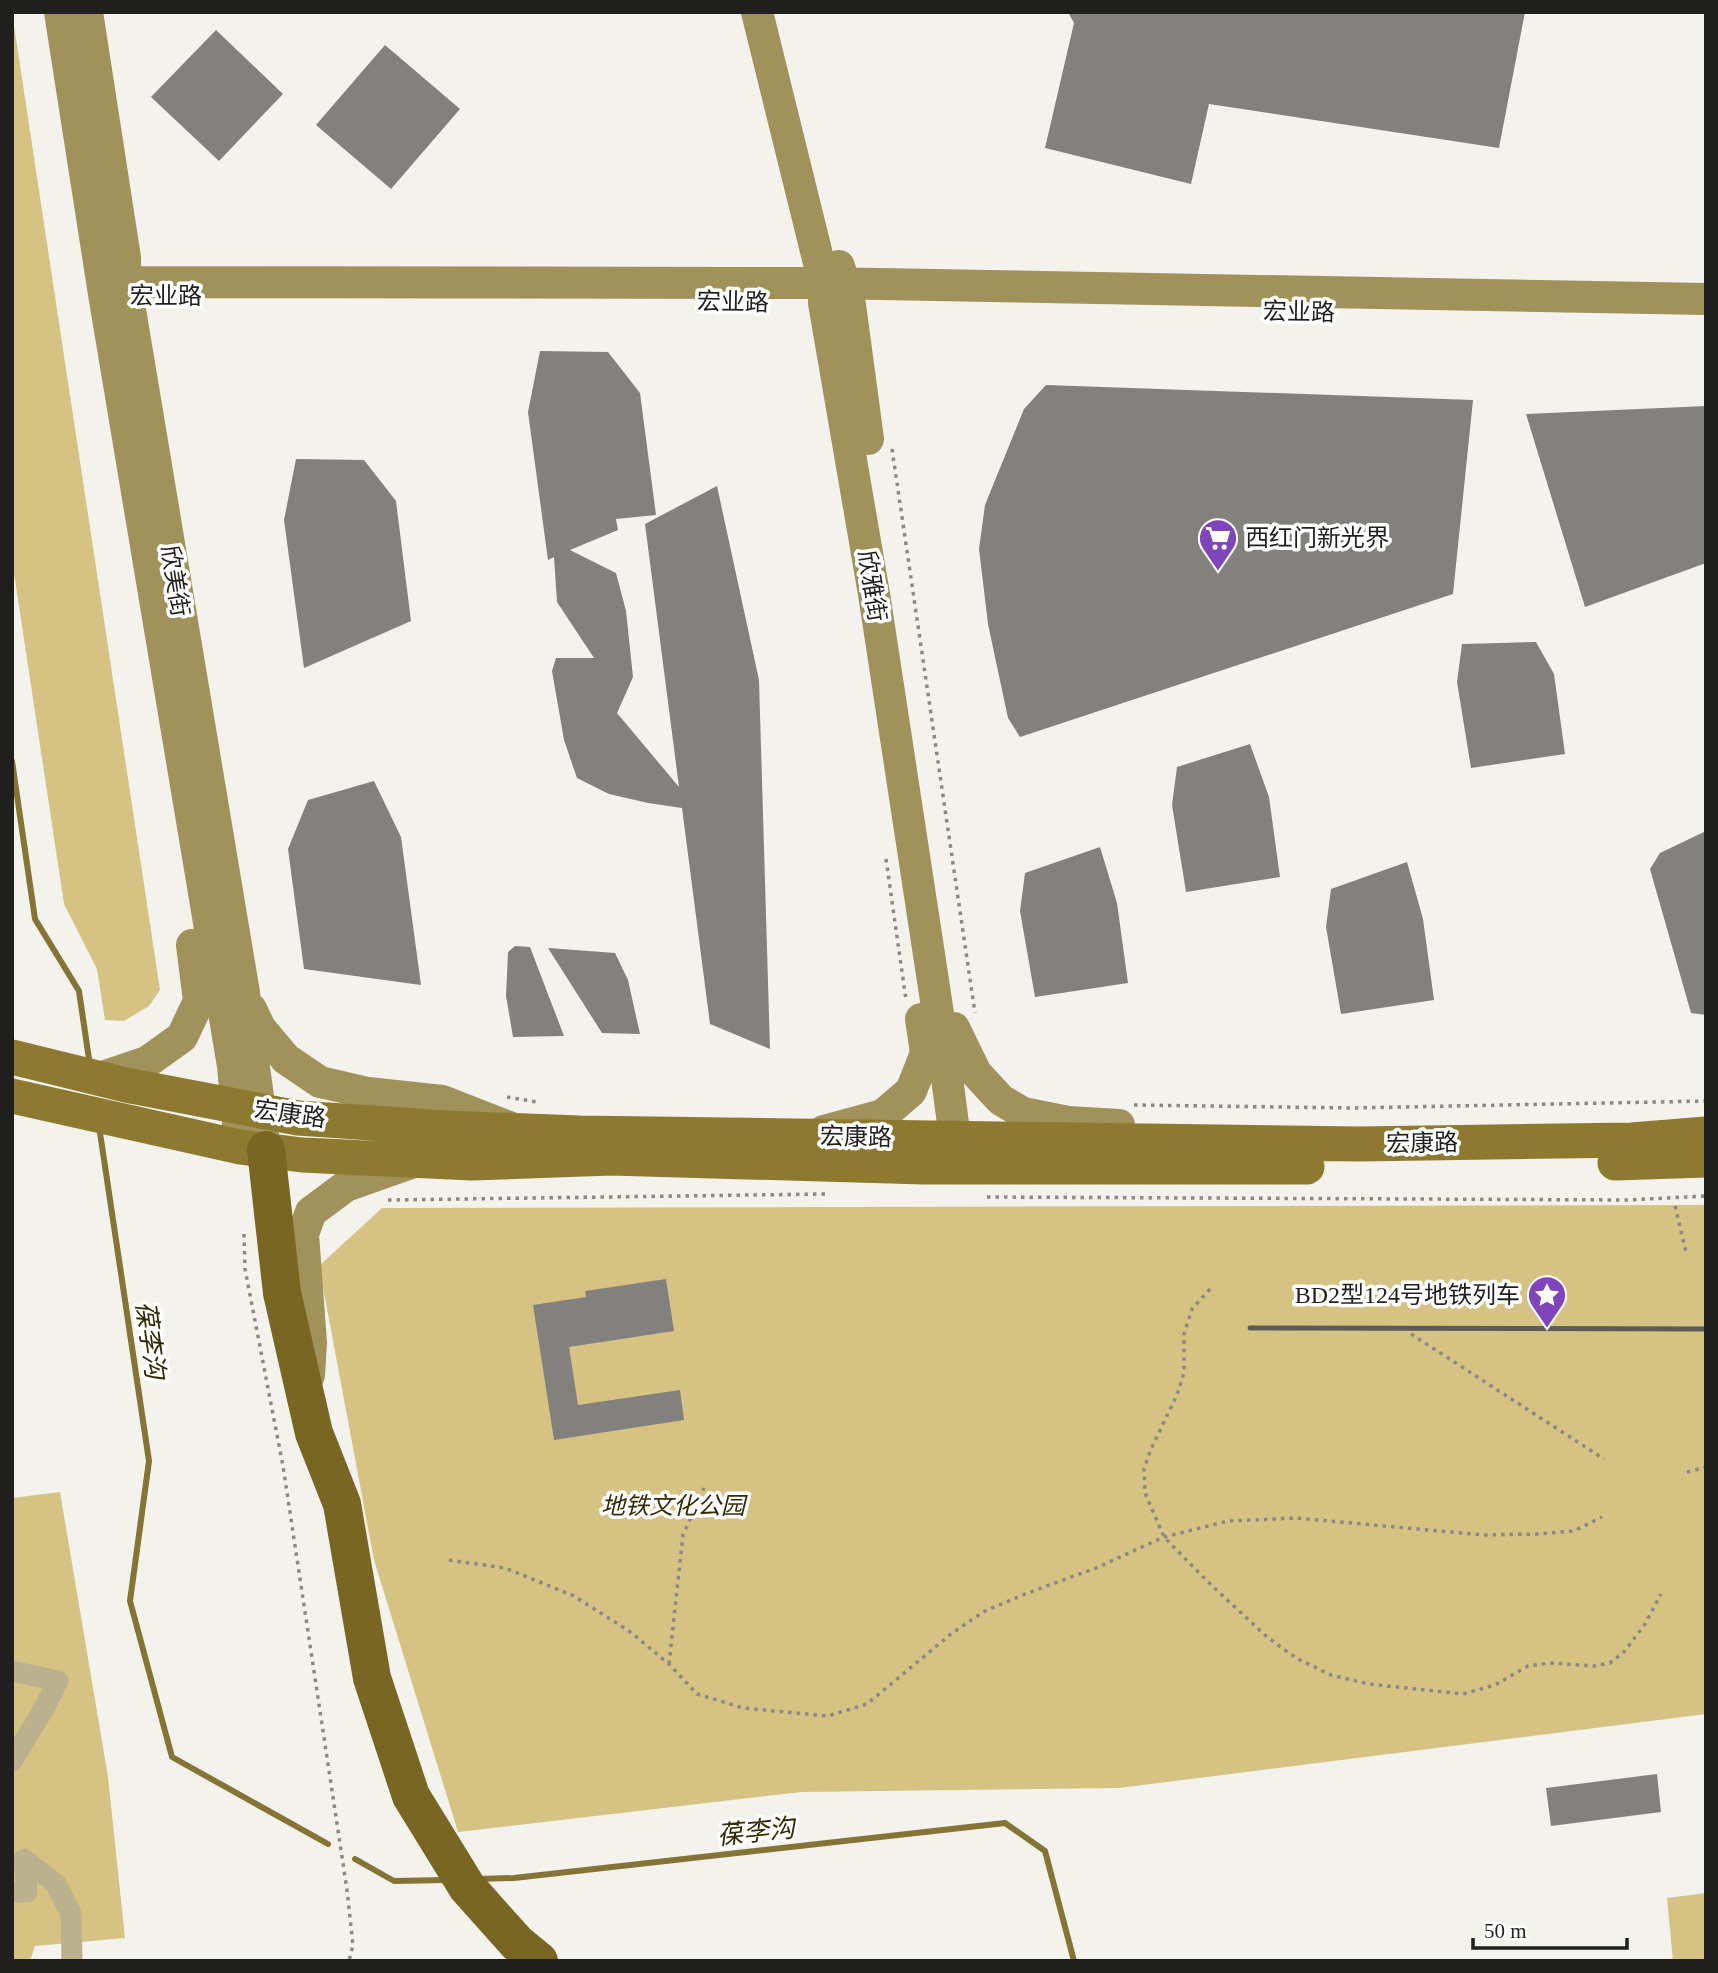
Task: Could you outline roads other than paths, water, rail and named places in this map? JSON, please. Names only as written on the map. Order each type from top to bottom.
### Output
[{"type":"highway","points":[[253,1148],[314,1433],[342,1504],[372,1678],[411,1796],[467,1887],[528,1952]]},
{"type":"main road","name":"宏康路","points":[[12,1057],[98,1078],[311,1119],[520,1131],[803,1136],[966,1161],[1425,1167],[1706,1160]]},
{"type":"main road","name":"宏康路","points":[[12,1096],[253,1148],[302,1154],[472,1163],[611,1158],[924,1167],[966,1161],[991,1140],[1359,1144],[1632,1140],[1706,1133]]},
{"type":"street","name":"欣美街","points":[[60,12],[119,291],[244,993],[248,1109],[253,1148]]},
{"type":"street","name":"欣美街","points":[[87,12],[125,258],[119,291],[195,842],[233,1066],[248,1109]]},
{"type":"street","name":"欣雅街","points":[[757,12],[836,294],[874,594],[919,889],[966,1161]]},
{"type":"street","name":"欣雅街","points":[[779,12],[836,294],[965,1021],[966,1161]]},
{"type":"street","name":"宏业路","points":[[119,291],[181,296],[836,294],[1706,299]]},
{"type":"street","name":"宏业路","points":[[836,294],[1706,318]]},
{"type":"street","points":[[98,1078],[147,1062],[182,1037],[199,1001],[189,926],[195,842]]},
{"type":"street","points":[[803,1136],[883,1115],[911,1091],[926,1054],[915,966],[919,889]]},
{"type":"street","points":[[244,993],[260,1028],[286,1059],[320,1082],[368,1093],[442,1101],[520,1131]]},
{"type":"street","points":[[965,1021],[976,1073],[1001,1100],[1023,1113],[1068,1122],[1149,1128],[1253,1143]]},
{"type":"street","points":[[307,1401],[311,1343],[303,1234],[311,1212],[346,1186],[419,1160]]},
{"type":"street","points":[[12,1671],[58,1681],[12,1760]]},
{"type":"street","points":[[12,1892],[27,1892],[24,1859],[56,1884],[71,1914],[72,1961]]},
{"type":"waterway","name":"葆李沟","points":[[12,761],[35,919],[79,991],[90,1066]]},
{"type":"waterway","name":"葆李沟","points":[[99,1126],[149,1461],[130,1601],[172,1757],[328,1844]]},
{"type":"waterway","name":"葆李沟","points":[[477,1879],[514,1878],[1005,1823],[1045,1851],[1074,1961]]},
{"type":"waterway","name":"葆李沟","points":[[355,1859],[394,1881],[446,1880]]},
{"type":"railway","points":[[1250,1328],[1706,1329]]},
{"type":"place","name":"西红门新光界","points":[[1218,572]]},
{"type":"place","name":"BD2型124号地铁列车","points":[[1547,1329]]},
{"type":"park label","name":"地铁文化公园","points":[[673,1506]]}]
